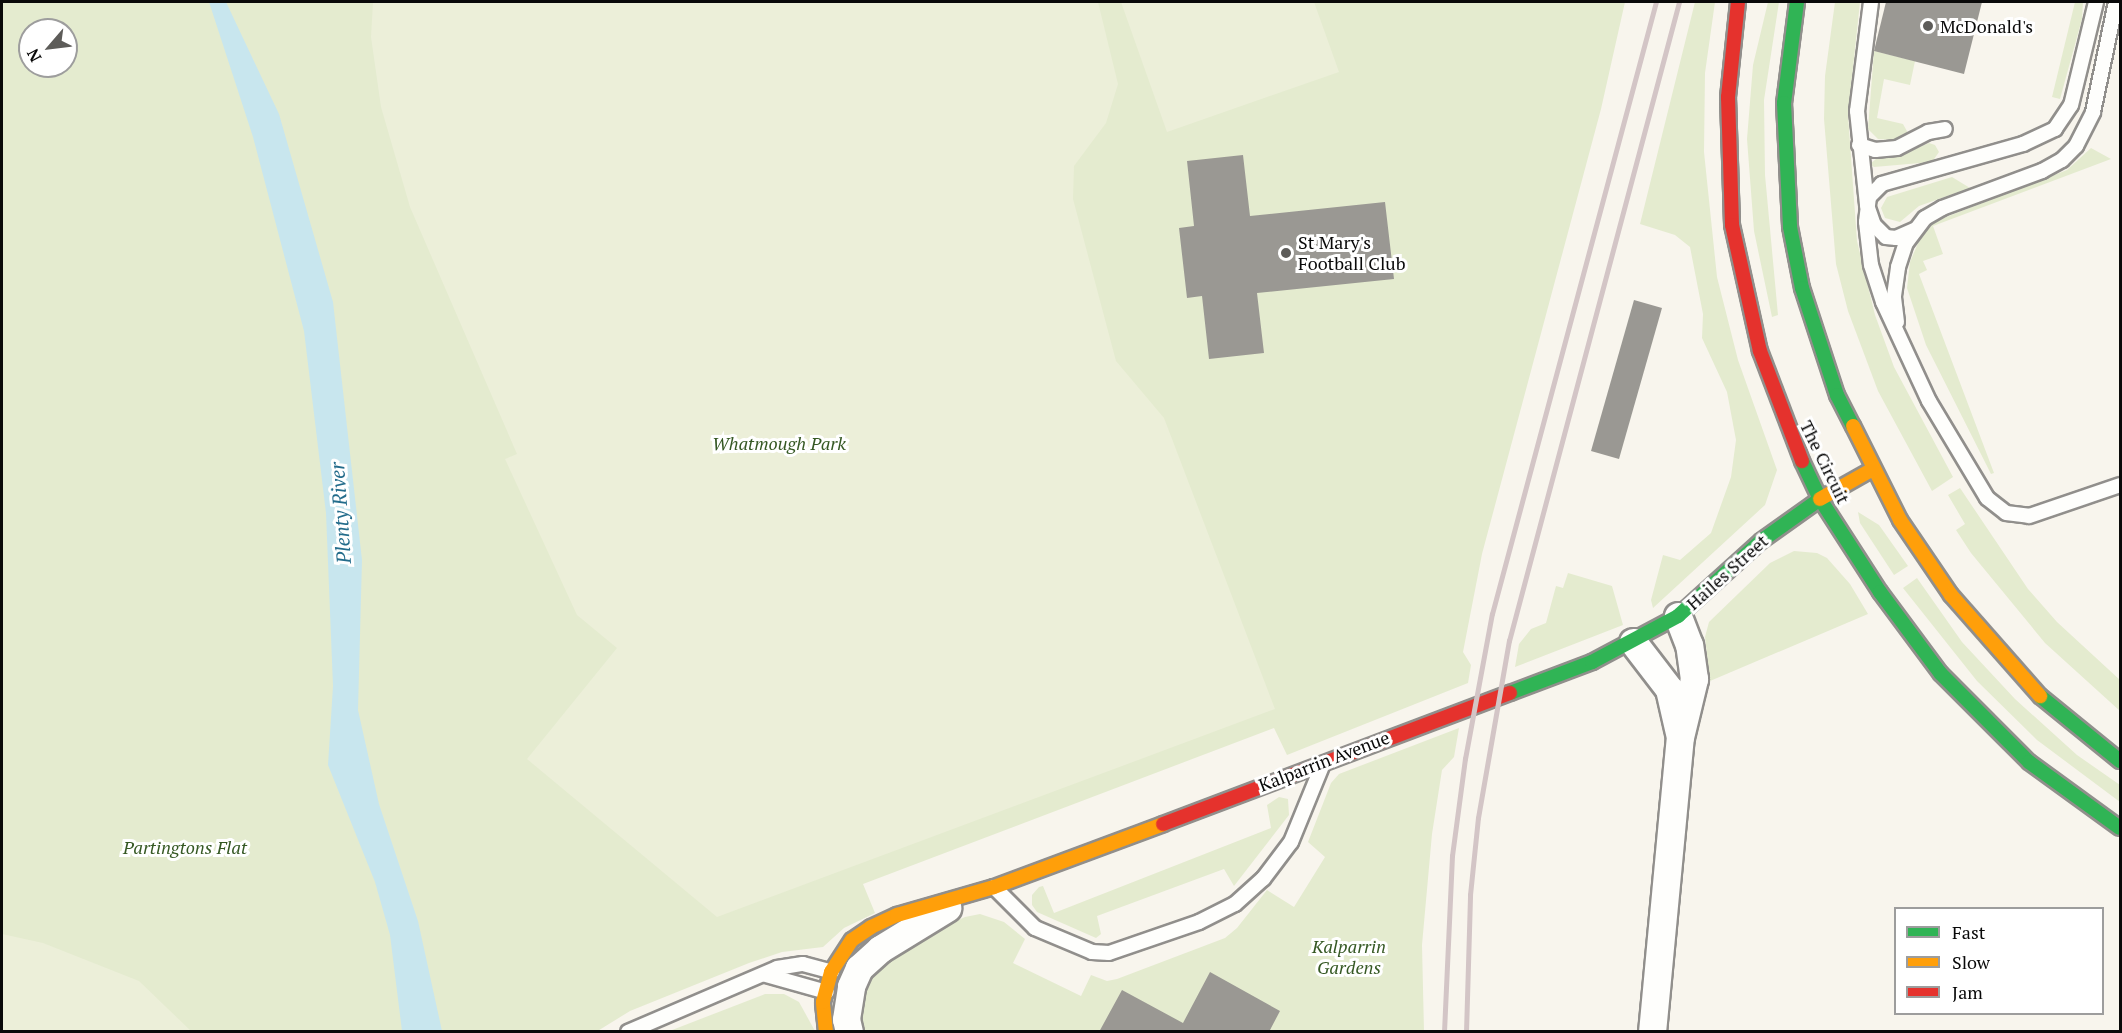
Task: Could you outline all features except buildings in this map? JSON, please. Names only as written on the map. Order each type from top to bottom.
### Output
[{"type":"main road","name":"The Circuit","points":[[1738,2],[1728,97],[1732,225],[1760,351],[1781,411],[1820,499],[1896,616],[1949,683],[2029,762],[2121,828]]},
{"type":"main road","points":[[1797,2],[1784,103],[1790,227],[1819,346],[1837,395],[1904,527],[1981,633],[2062,717],[2121,761]]},
{"type":"main road","name":"Hailes Street","points":[[1678,616],[1761,541],[1820,499],[1873,469]]},
{"type":"main road","name":"Kalparrin Avenue","points":[[965,897],[1592,662],[1678,616]]},
{"type":"main road","points":[[826,1032],[836,983]]},
{"type":"street","name":"Hailes Street","points":[[1652,1032],[1680,737],[1694,679],[1689,645],[1678,616]]},
{"type":"street","name":"Hailes Street","points":[[1633,642],[1669,689],[1680,737]]},
{"type":"street","name":"Kalparrin Avenue","points":[[836,983],[859,968],[880,949],[965,897]]},
{"type":"street","points":[[836,983],[849,1032]]},
{"type":"lane","points":[[1871,2],[1859,82],[1859,145],[1867,205],[1867,240],[1875,280],[1929,400],[1977,486],[2006,513],[2040,515],[2121,485]]},
{"type":"lane","points":[[2096,2],[2071,105],[2055,129],[2000,151],[1890,180],[1872,192],[1867,205],[1874,225],[1886,237],[1896,238],[1914,230],[1931,213],[2042,171],[2062,160],[2076,146],[2093,111],[2116,2]]},
{"type":"lane","points":[[1859,145],[1875,150],[1897,148],[1928,132],[1946,129]]},
{"type":"lane","points":[[1907,352],[1894,296],[1898,267],[1914,230]]},
{"type":"lane","points":[[994,886],[1035,928],[1092,952],[1109,953],[1199,922],[1234,904],[1263,879],[1291,842],[1324,761]]},
{"type":"lane","points":[[628,1032],[766,975],[777,968],[803,964],[836,983]]},
{"type":"lane","points":[[766,975],[836,983]]},
{"type":"green space","name":"Whatmough Park","points":[[2,2],[1625,2],[1601,109],[1482,554],[1463,652],[1471,665],[1468,683],[1287,755],[1274,728],[863,884],[875,913],[844,928],[823,947],[782,952],[749,963],[630,1011],[596,1032],[2,1031]]},
{"type":"green space","points":[[373,2],[1098,2],[1118,84],[1106,123],[1074,166],[1073,199],[1116,361],[1164,418],[1275,709],[717,917],[527,759],[617,648],[577,615],[505,459],[517,454],[410,207],[381,107],[371,37]]},
{"type":"green space","points":[[1121,2],[1314,2],[1339,72],[1167,132]]},
{"type":"green space","points":[[1695,2],[1715,2],[1705,73],[1704,152],[1717,277],[1738,360],[1777,470],[1765,505],[1653,608],[1651,600],[1663,555],[1680,560],[1711,533],[1731,477],[1736,440],[1727,392],[1702,338],[1703,314],[1690,247],[1675,235],[1640,224]]},
{"type":"green space","points":[[1768,2],[1779,2],[1764,100],[1765,175],[1778,315],[1772,317],[1754,231],[1747,139],[1753,65]]},
{"type":"green space","points":[[1835,2],[1860,2],[1848,115],[1857,241],[1875,315],[1894,367],[1953,477],[1932,491],[1878,391],[1848,311],[1836,264],[1824,119],[1825,76]]},
{"type":"green space","points":[[2075,2],[2083,2],[2082,19],[2060,99],[2052,97]]},
{"type":"green space","points":[[1874,51],[1915,61],[1910,85],[1884,79],[1877,118],[1903,124],[1908,133],[1893,140],[1878,139],[1868,129]]},
{"type":"green space","points":[[1929,143],[1935,145],[1939,152],[1932,162],[1874,167],[1870,164],[1876,159],[1906,153]]},
{"type":"green space","points":[[2091,148],[2111,159],[1933,226],[1943,254],[1923,261],[1927,270],[1919,274],[1994,473],[1991,474],[1926,345],[1907,288],[1910,262],[1921,236],[1936,221],[2067,170]]},
{"type":"green space","points":[[1952,177],[1970,188],[1919,206],[1900,222],[1885,218],[1881,208],[1887,197]]},
{"type":"green space","points":[[1960,488],[2028,589],[2057,622],[2120,680],[2120,711],[2045,643],[1971,553],[1956,530],[1965,524],[1948,495]]},
{"type":"green space","points":[[1858,512],[1879,525],[1908,566],[1894,575],[1860,523]]},
{"type":"green space","points":[[1794,551],[1817,553],[1827,558],[1850,584],[1868,614],[1710,681],[1705,637],[1709,622],[1770,563]]},
{"type":"green space","points":[[1568,573],[1612,586],[1623,625],[1515,667],[1519,644],[1531,629],[1546,623],[1556,586],[1563,588]]},
{"type":"green space","points":[[1917,578],[1962,642],[2015,699],[2077,755],[2120,785],[2120,802],[2037,740],[1977,681],[1903,588]]},
{"type":"green space","name":"Kalparrin Gardens","points":[[1459,728],[1454,757],[1442,770],[1432,834],[1422,945],[1424,1031],[858,1032],[857,1006],[869,976],[892,951],[965,917],[980,914],[1004,922],[1025,939],[1013,963],[1081,996],[1091,975],[1107,981],[1117,979],[1225,938],[1237,928],[1267,890],[1294,907],[1325,857],[1308,842],[1331,783],[1339,774]]},
{"type":"green space","points":[[1279,797],[1288,799],[1289,815],[1234,886],[1224,869],[1097,916],[1101,934],[1096,938],[1037,912],[1032,905],[1032,895],[1039,887],[1043,886],[1054,913],[1271,828],[1267,805]]},
{"type":"green space","points":[[2,934],[43,943],[139,981],[191,1031],[2,1031]]},
{"type":"green space","points":[[765,994],[784,994],[799,1002],[815,1031],[667,1032]]},
{"type":"water","name":"Plenty River","points":[[209,2],[226,2],[279,114],[333,302],[362,560],[358,710],[379,804],[418,921],[442,1031],[402,1031],[390,935],[375,882],[328,765],[333,686],[326,513],[304,331],[253,137]]},
{"type":"railway","points":[[1444,1032],[1452,856],[1465,759],[1492,614],[1656,2]]},
{"type":"railway","points":[[1466,1032],[1470,895],[1478,818],[1509,641],[1679,2]]},
{"type":"traffic: fast","points":[[1797,2],[1784,103],[1790,227],[1802,288],[1837,395],[1853,426]]},
{"type":"traffic: fast","points":[[1802,461],[1820,499],[1880,592],[1941,674],[2029,762],[2120,828]]},
{"type":"traffic: fast","points":[[1510,693],[1592,662],[1678,616],[1761,541],[1820,499]]},
{"type":"traffic: fast","points":[[2040,696],[2120,761]]},
{"type":"traffic: slow","points":[[1853,426],[1900,520],[1951,595],[2040,696]]},
{"type":"traffic: slow","points":[[1820,499],[1873,469]]},
{"type":"traffic: slow","points":[[826,1032],[823,1002],[831,972],[852,940],[871,927],[897,915],[994,887],[1163,824]]},
{"type":"traffic: jam","points":[[1738,2],[1728,97],[1732,225],[1760,351],[1802,461]]},
{"type":"traffic: jam","points":[[1163,824],[1510,693]]},
{"type":"place","name":"McDonald's","points":[[1928,26]]},
{"type":"place","name":"St Mary's Football Club","points":[[1286,253]]},
{"type":"park label","name":"Partingtons Flat","points":[[185,847]]}]
